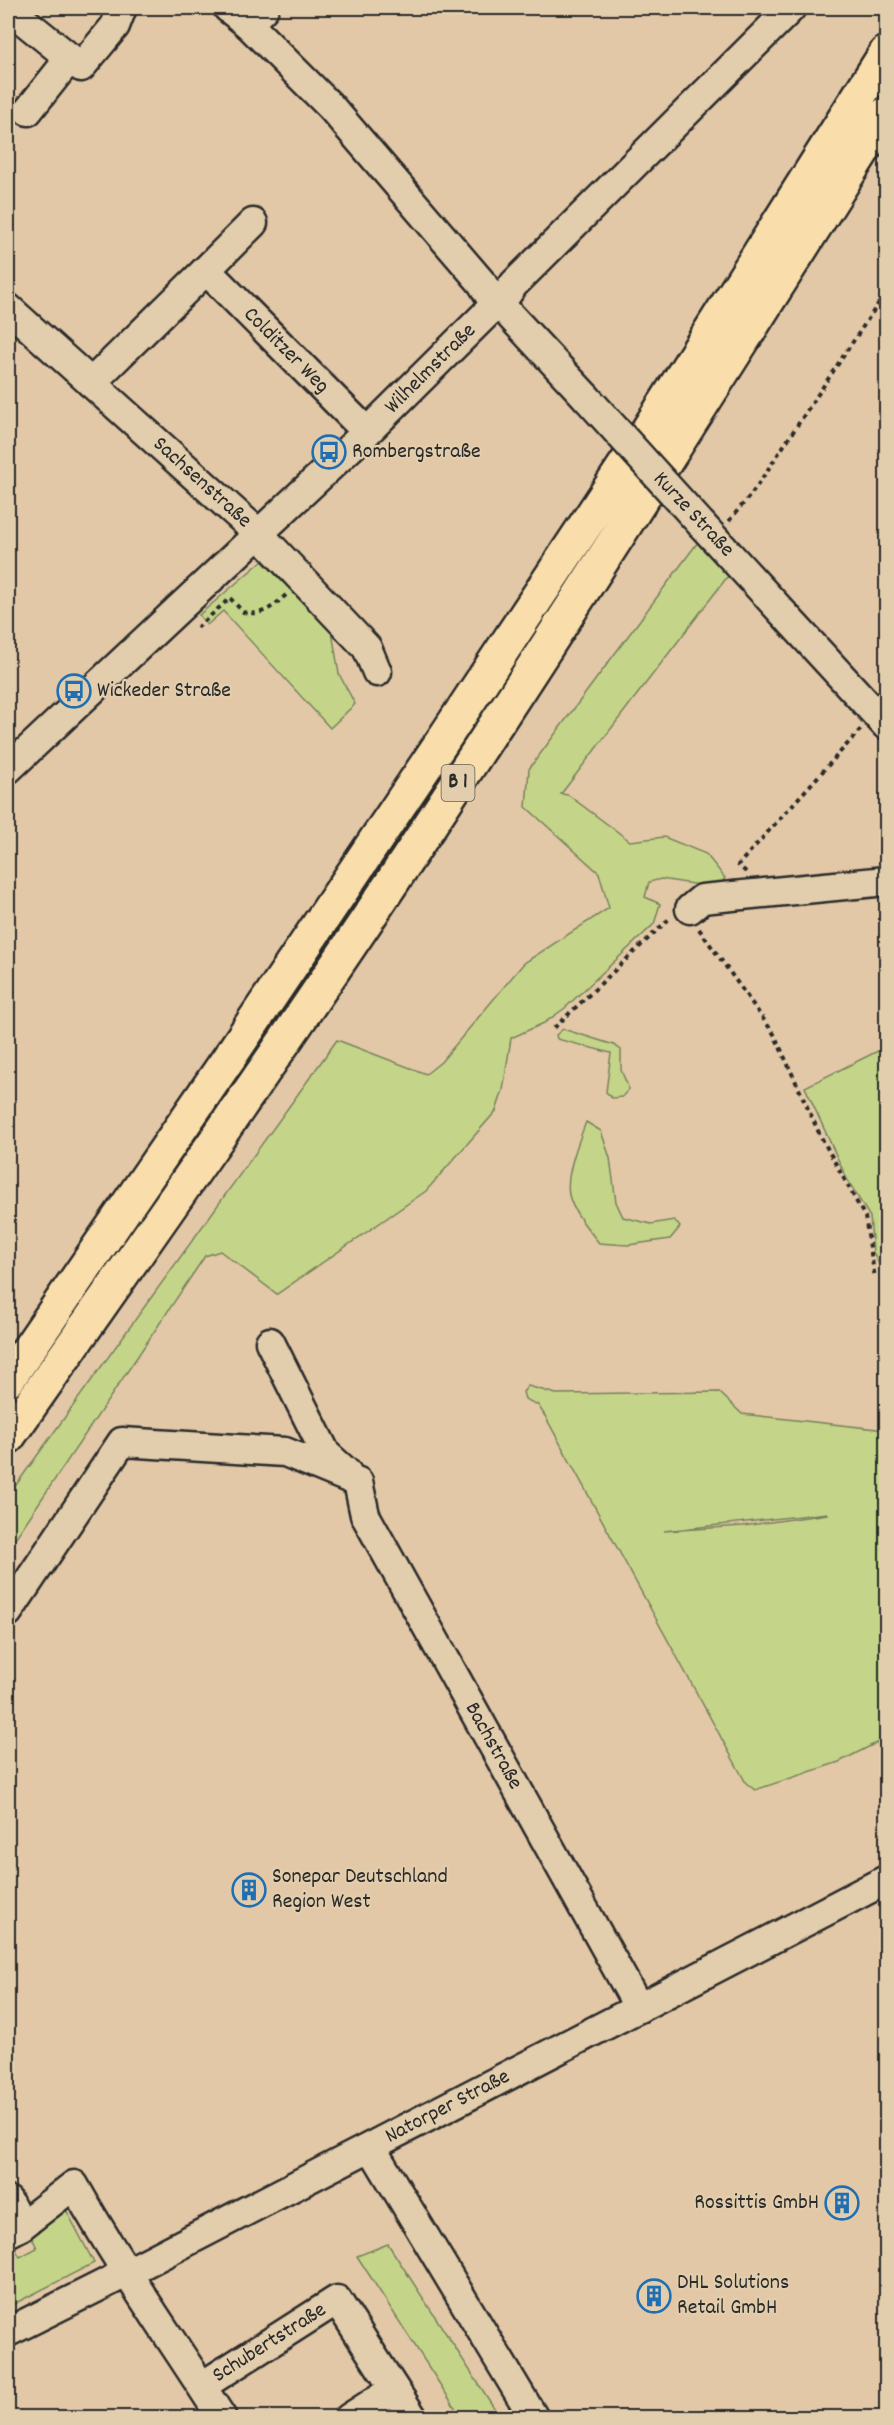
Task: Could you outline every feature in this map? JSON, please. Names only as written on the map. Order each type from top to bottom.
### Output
[{"type":"highway","name":"B 1","points":[[8,1379],[235,1049],[645,435],[886,53]]},
{"type":"highway","name":"B 1","points":[[8,1437],[292,1029],[445,803],[622,531],[886,114]]},
{"type":"street","points":[[8,8],[81,67],[116,26],[122,8]]},
{"type":"street","name":"Wilhelmstraße","points":[[8,769],[367,432],[488,312],[497,308],[514,284],[791,8]]},
{"type":"street","points":[[246,13],[331,107],[482,283],[497,308]]},
{"type":"street","points":[[28,111],[70,58]]},
{"type":"street","points":[[91,383],[253,224]]},
{"type":"street","name":"Colditzer Weg","points":[[206,270],[367,432]]},
{"type":"street","name":"Sachsenstraße","points":[[8,308],[259,534],[367,648],[377,672]]},
{"type":"street","name":"Kurze Straße","points":[[497,308],[506,311],[881,719]]},
{"type":"street","points":[[690,909],[702,899],[886,881]]},
{"type":"street","points":[[270,1342],[326,1454],[358,1482]]},
{"type":"street","points":[[8,1612],[122,1442],[285,1452],[358,1482]]},
{"type":"street","name":"Bachstraße","points":[[358,1482],[365,1515],[639,2008]]},
{"type":"street","name":"Natorper Straße","points":[[8,2332],[886,1880]]},
{"type":"street","points":[[371,2147],[534,2418]]},
{"type":"street","name":"Schubertstraße","points":[[14,2230],[74,2185],[105,2241],[128,2272],[222,2418]]},
{"type":"street","points":[[8,2201],[14,2230]]},
{"type":"street","name":"Schubertstraße","points":[[202,2386],[337,2300],[413,2418]]},
{"type":"street","points":[[349,2418],[394,2389]]},
{"type":"path","points":[[708,532],[753,492],[886,292]]},
{"type":"path","points":[[197,628],[230,598],[243,612],[261,614],[271,609],[302,579]]},
{"type":"path","points":[[778,892],[762,876],[750,876],[738,865],[881,719]]},
{"type":"path","points":[[554,1028],[671,917],[690,909],[699,931],[774,1035],[820,1135],[865,1217],[875,1278]]},
{"type":"green space","points":[[698,542],[728,576],[561,794],[568,795],[630,841],[664,837],[706,854],[725,878],[718,888],[661,879],[649,882],[645,897],[660,904],[654,924],[565,1008],[544,1023],[511,1038],[503,1090],[496,1111],[426,1191],[277,1294],[220,1251],[205,1256],[8,1549],[8,1496],[337,1040],[426,1074],[441,1062],[524,963],[609,908],[599,873],[526,807],[529,769]]},
{"type":"green space","points":[[262,561],[332,632],[339,674],[355,704],[330,728],[223,611],[207,625],[199,615]]},
{"type":"green space","points":[[563,1029],[614,1045],[621,1050],[621,1070],[629,1089],[622,1097],[612,1098],[606,1092],[611,1053],[557,1039],[556,1035]]},
{"type":"green space","points":[[886,1047],[886,1269],[880,1266],[873,1252],[870,1217],[847,1179],[805,1087]]},
{"type":"green space","points":[[586,1122],[601,1131],[610,1158],[616,1202],[623,1217],[651,1224],[674,1220],[680,1227],[670,1239],[628,1245],[599,1243],[581,1220],[571,1201],[568,1187],[573,1158]]},
{"type":"green space","points":[[528,1386],[556,1394],[719,1392],[742,1414],[886,1430],[886,1738],[839,1762],[755,1790],[746,1783],[545,1416],[538,1405],[525,1399],[523,1392]],"holes":[[[828,1514],[743,1526],[664,1531]]]},
{"type":"green space","points":[[63,2204],[94,2263],[8,2307],[8,2245],[12,2243],[20,2257],[37,2248],[30,2233]]},
{"type":"green space","points":[[388,2244],[500,2417],[461,2417],[357,2256]]},
{"type":"place","name":"Rombergstraße","points":[[329,452]]},
{"type":"place","name":"Wickeder Straße","points":[[74,691]]},
{"type":"place","name":"Sonepar Deutschland Region West","points":[[249,1890]]},
{"type":"place","name":"Rossittis GmbH","points":[[842,2203]]},
{"type":"place","name":"DHL Solutions Retail GmbH","points":[[654,2296]]}]
